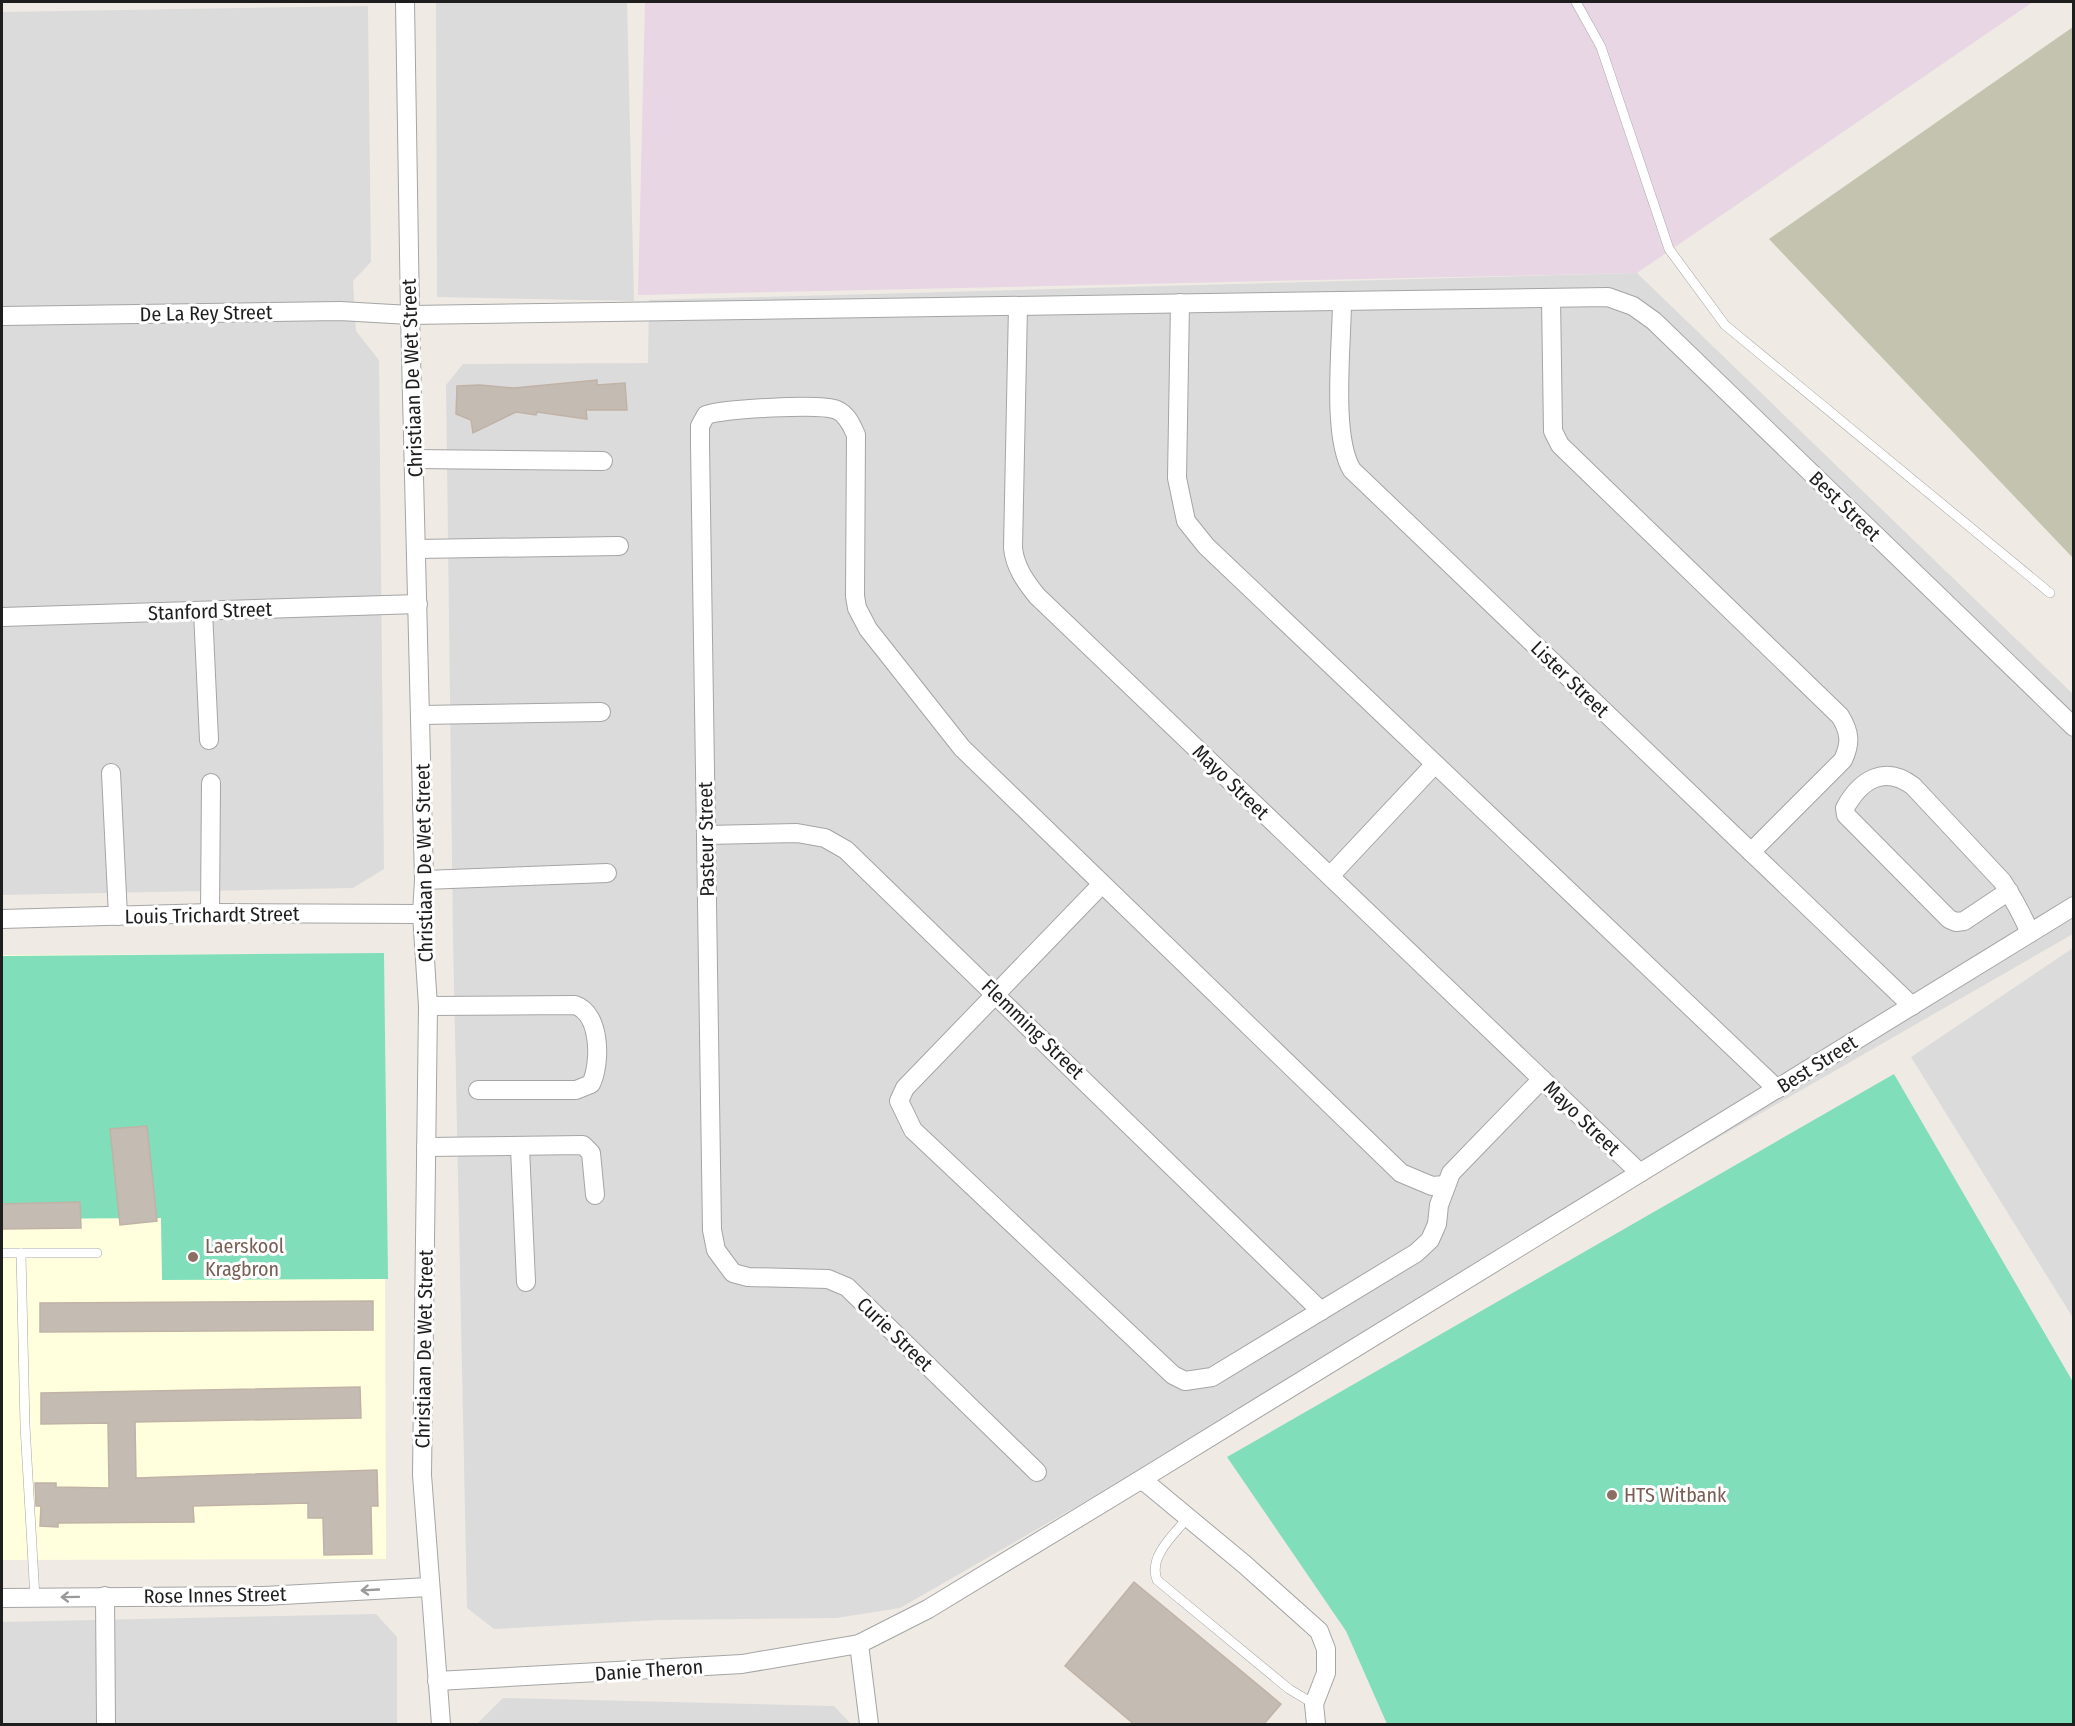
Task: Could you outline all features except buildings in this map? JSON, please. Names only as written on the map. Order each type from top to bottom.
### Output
[{"type":"street","name":"Christiaan De Wet Street","points":[[405,2],[410,315],[421,715],[424,880],[422,914],[428,1006],[422,1475],[441,1725]]},
{"type":"street","name":"De La Rey Street","points":[[2,316],[339,311],[410,315],[1608,297]]},
{"type":"street","name":"Best Street","points":[[1608,297],[1633,306],[1654,321],[2073,728]]},
{"type":"street","points":[[1551,298],[1553,431],[1560,445],[1840,716],[1849,731],[1849,747],[1843,760],[1751,852]]},
{"type":"street","name":"Lister Street","points":[[1342,301],[1341,429],[1345,459],[1352,470],[1912,1006]]},
{"type":"street","points":[[1180,303],[1177,478],[1185,521],[1206,546],[1777,1089]]},
{"type":"street","name":"Mayo Street","points":[[1018,306],[1013,548],[1014,561],[1023,578],[1037,596],[1640,1173]]},
{"type":"street","name":"Pasteur Street","points":[[723,1263],[716,1250],[712,1230],[700,443],[700,426],[706,415],[735,409],[831,408],[846,416],[856,435],[855,596],[861,617],[962,748],[1102,884]]},
{"type":"street","points":[[414,459],[603,461]]},
{"type":"street","points":[[417,549],[619,546]]},
{"type":"street","name":"Stanford Street","points":[[2,616],[418,604]]},
{"type":"street","points":[[203,611],[209,740]]},
{"type":"street","points":[[421,715],[601,712]]},
{"type":"street","points":[[1330,876],[1435,764]]},
{"type":"street","points":[[111,773],[118,916]]},
{"type":"street","points":[[2009,891],[1964,921],[1956,922],[1949,919],[1846,815],[1845,808],[1873,778],[1886,774],[1901,777],[1914,786],[2009,891],[2030,933]]},
{"type":"street","points":[[210,913],[212,783]]},
{"type":"street","name":"Flemming Street","points":[[706,835],[797,833],[825,838],[839,846],[996,993],[1321,1311]]},
{"type":"street","points":[[424,880],[607,873]]},
{"type":"street","points":[[1445,1185],[1425,1184],[1401,1173],[1102,884],[905,1088],[899,1101],[913,1130],[1173,1375],[1185,1381],[1212,1377],[1416,1253],[1430,1240],[1437,1224],[1445,1185],[1452,1173],[1542,1079]]},
{"type":"street","name":"Best Street","points":[[1137,1482],[2073,906]]},
{"type":"street","name":"Louis Trichardt Street","points":[[2,919],[210,913],[422,914]]},
{"type":"street","points":[[428,1006],[575,1005],[584,1010],[594,1025],[596,1065],[591,1084],[576,1090],[478,1090]]},
{"type":"street","points":[[426,1147],[520,1148],[583,1145],[591,1154],[595,1195]]},
{"type":"street","points":[[520,1148],[526,1282]]},
{"type":"street","name":"Curie Street","points":[[723,1263],[734,1273],[748,1277],[828,1279],[847,1287],[1036,1472]]},
{"type":"street","points":[[1137,1482],[1144,1481],[1153,1486],[1319,1631],[1326,1649],[1326,1673],[1314,1704],[1316,1725]]},
{"type":"street","name":"Danie Theron","points":[[437,1681],[742,1664],[859,1644],[928,1609],[1137,1482]]},
{"type":"street","name":"Rose Innes Street","points":[[2,1598],[264,1596],[429,1587]]},
{"type":"street","points":[[105,1596],[106,1725]]},
{"type":"street","points":[[859,1644],[869,1725]]},
{"type":"lane","points":[[1576,2],[1601,47],[1669,249],[1725,325],[2050,593]]},
{"type":"lane","points":[[2,1253],[97,1253]]},
{"type":"lane","points":[[21,1253],[25,1437],[35,1598]]},
{"type":"lane","points":[[1188,1517],[1156,1558],[1153,1569],[1157,1580],[1289,1689],[1314,1704]]},
{"type":"shaded area","points":[[436,2],[627,2],[634,301],[437,297]]},
{"type":"shaded area","points":[[645,2],[2033,2],[1637,273],[638,295]]},
{"type":"shaded area","points":[[368,6],[371,262],[353,281],[356,331],[379,360],[384,869],[353,888],[2,895],[2,12]]},
{"type":"shaded area","points":[[2073,27],[2073,558],[1769,239]]},
{"type":"shaded area","points":[[1637,273],[2073,694],[2073,934],[900,1608],[836,1618],[660,1620],[494,1629],[467,1608],[453,938],[446,385],[463,364],[648,363],[649,300]]},
{"type":"shaded area","points":[[2073,948],[2073,1318],[1911,1057]]},
{"type":"shaded area","name":"Laerskool Kragbron","points":[[384,954],[386,1559],[2,1560],[2,955]]},
{"type":"shaded area","points":[[376,1614],[397,1637],[397,1724],[2,1724],[2,1622]]},
{"type":"shaded area","points":[[503,1698],[834,1706],[851,1724],[477,1724]]},
{"type":"green space","points":[[384,953],[388,1279],[162,1280],[161,1218],[2,1219],[2,956]]},
{"type":"green space","name":"HTS Witbank","points":[[1894,1074],[2073,1382],[2073,1724],[1387,1724],[1346,1631],[1227,1457]]},
{"type":"place","name":"Laerskool Kragbron","points":[[193,1257]]},
{"type":"place","name":"HTS Witbank","points":[[1612,1495]]}]
